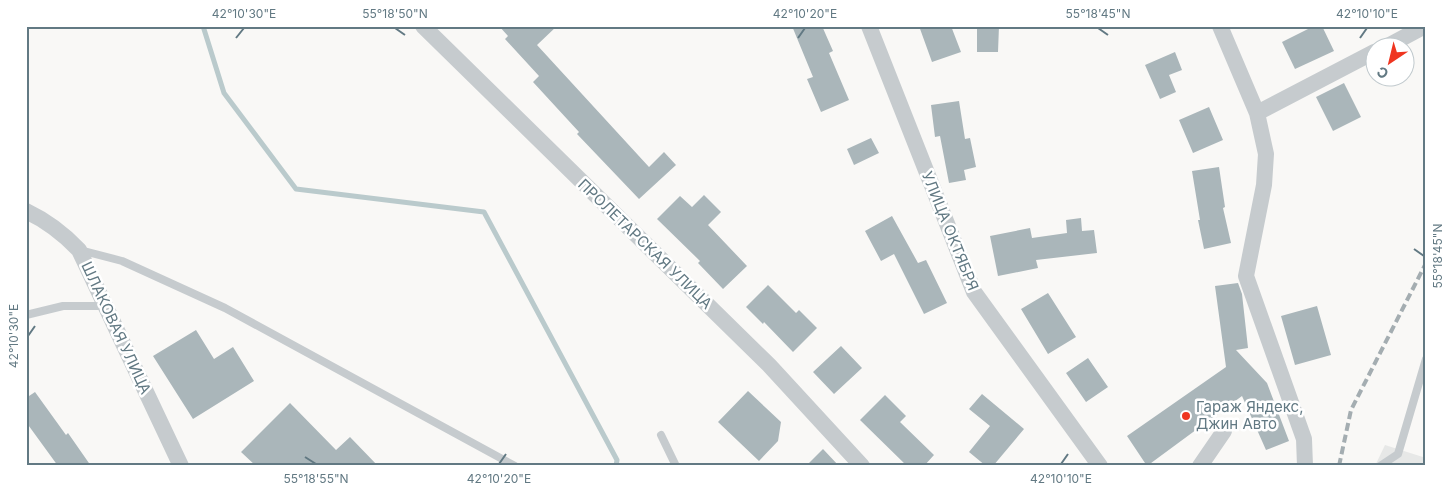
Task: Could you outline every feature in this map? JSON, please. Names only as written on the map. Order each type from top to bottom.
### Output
[{"type":"street","name":"ПРОЛЕТАРСКАЯ УЛИЦА","points":[[423,26],[769,365],[862,466]]},
{"type":"street","name":"УЛИЦА ОКТЯБРЯ","points":[[868,26],[974,292],[1100,466]]},
{"type":"street","points":[[1220,26],[1256,113],[1266,154],[1264,185],[1246,276],[1304,439],[1305,466]]},
{"type":"street","points":[[1403,38],[1425,26]]},
{"type":"street","points":[[1256,113],[1364,57]]},
{"type":"street","name":"ШЛАКОВАЯ УЛИЦА","points":[[26,211],[42,218],[63,233],[78,250],[182,466]]},
{"type":"street","points":[[1200,466],[1224,431]]},
{"type":"lane","points":[[78,250],[122,261],[225,308],[515,466]]},
{"type":"lane","points":[[26,315],[63,306],[106,306]]},
{"type":"lane","points":[[1380,466],[1398,454],[1426,359]]},
{"type":"lane","points":[[661,435],[676,466]]},
{"type":"shaded area","points":[[1385,445],[1426,458],[1426,466],[1375,466]]},
{"type":"building","points":[[499,26],[557,26],[537,45],[649,167],[664,152],[676,165],[639,199],[577,134],[579,132],[533,82],[539,76],[505,39],[508,36]]},
{"type":"building","points":[[792,26],[822,26],[833,51],[829,53],[849,100],[821,112],[807,79],[813,77]]},
{"type":"building","points":[[919,26],[951,26],[961,52],[932,62]]},
{"type":"building","points":[[977,26],[999,26],[998,52],[977,52]]},
{"type":"building","points":[[1314,26],[1322,26],[1334,51],[1295,69],[1282,42]]},
{"type":"building","points":[[1175,52],[1182,70],[1169,75],[1176,92],[1160,99],[1145,65]]},
{"type":"building","points":[[1344,83],[1361,117],[1333,131],[1316,97]]},
{"type":"building","points":[[959,101],[965,139],[970,138],[976,167],[964,170],[966,180],[949,183],[940,136],[935,137],[931,105]]},
{"type":"building","points":[[1209,107],[1223,140],[1193,153],[1179,120]]},
{"type":"building","points":[[871,138],[879,153],[854,165],[847,149]]},
{"type":"building","points":[[1219,167],[1225,207],[1223,208],[1231,243],[1204,249],[1198,220],[1200,220],[1192,171]]},
{"type":"building","points":[[704,195],[721,212],[708,225],[747,266],[723,289],[698,263],[700,261],[657,219],[680,196],[692,207]]},
{"type":"building","points":[[892,216],[918,263],[926,260],[947,303],[924,314],[894,254],[881,261],[865,231]]},
{"type":"building","points":[[1081,218],[1082,231],[1094,230],[1097,253],[1036,260],[1038,268],[998,276],[990,236],[1030,228],[1032,238],[1067,233],[1066,220]]},
{"type":"building","name":"Гараж Яндекс, Джин Авто","points":[[1238,283],[1242,294],[1248,348],[1236,350],[1267,383],[1289,441],[1266,450],[1242,396],[1147,466],[1127,436],[1226,367],[1215,286]]},
{"type":"building","points":[[768,285],[796,313],[799,310],[817,328],[793,352],[764,322],[763,324],[746,307]]},
{"type":"building","points":[[1048,293],[1076,337],[1048,354],[1021,309]]},
{"type":"building","points":[[1317,306],[1331,355],[1295,365],[1281,316]]},
{"type":"building","points":[[196,330],[214,359],[233,347],[254,381],[193,419],[153,356]]},
{"type":"building","points":[[841,346],[862,368],[834,394],[813,372]]},
{"type":"building","points":[[1088,358],[1108,387],[1086,402],[1066,373]]},
{"type":"building","points":[[748,391],[781,422],[778,441],[759,461],[718,422]]},
{"type":"building","points":[[35,392],[66,435],[68,433],[91,466],[58,466],[26,422],[26,398]]},
{"type":"building","points":[[982,394],[1024,429],[993,466],[986,466],[969,452],[990,426],[969,409]]},
{"type":"building","points":[[885,395],[906,416],[900,422],[934,455],[924,466],[907,466],[860,420]]},
{"type":"building","points":[[290,403],[336,450],[350,437],[378,466],[256,466],[241,452]]},
{"type":"building","points":[[823,449],[839,466],[806,466]]},
{"type":"waterway","points":[[203,26],[224,93],[296,189],[484,212],[617,460],[616,466]]},
{"type":"railway","points":[[1339,466],[1351,410],[1426,263]]},
{"type":"place","name":"Гараж Яндекс, Джин Авто","points":[[1186,416]]}]
